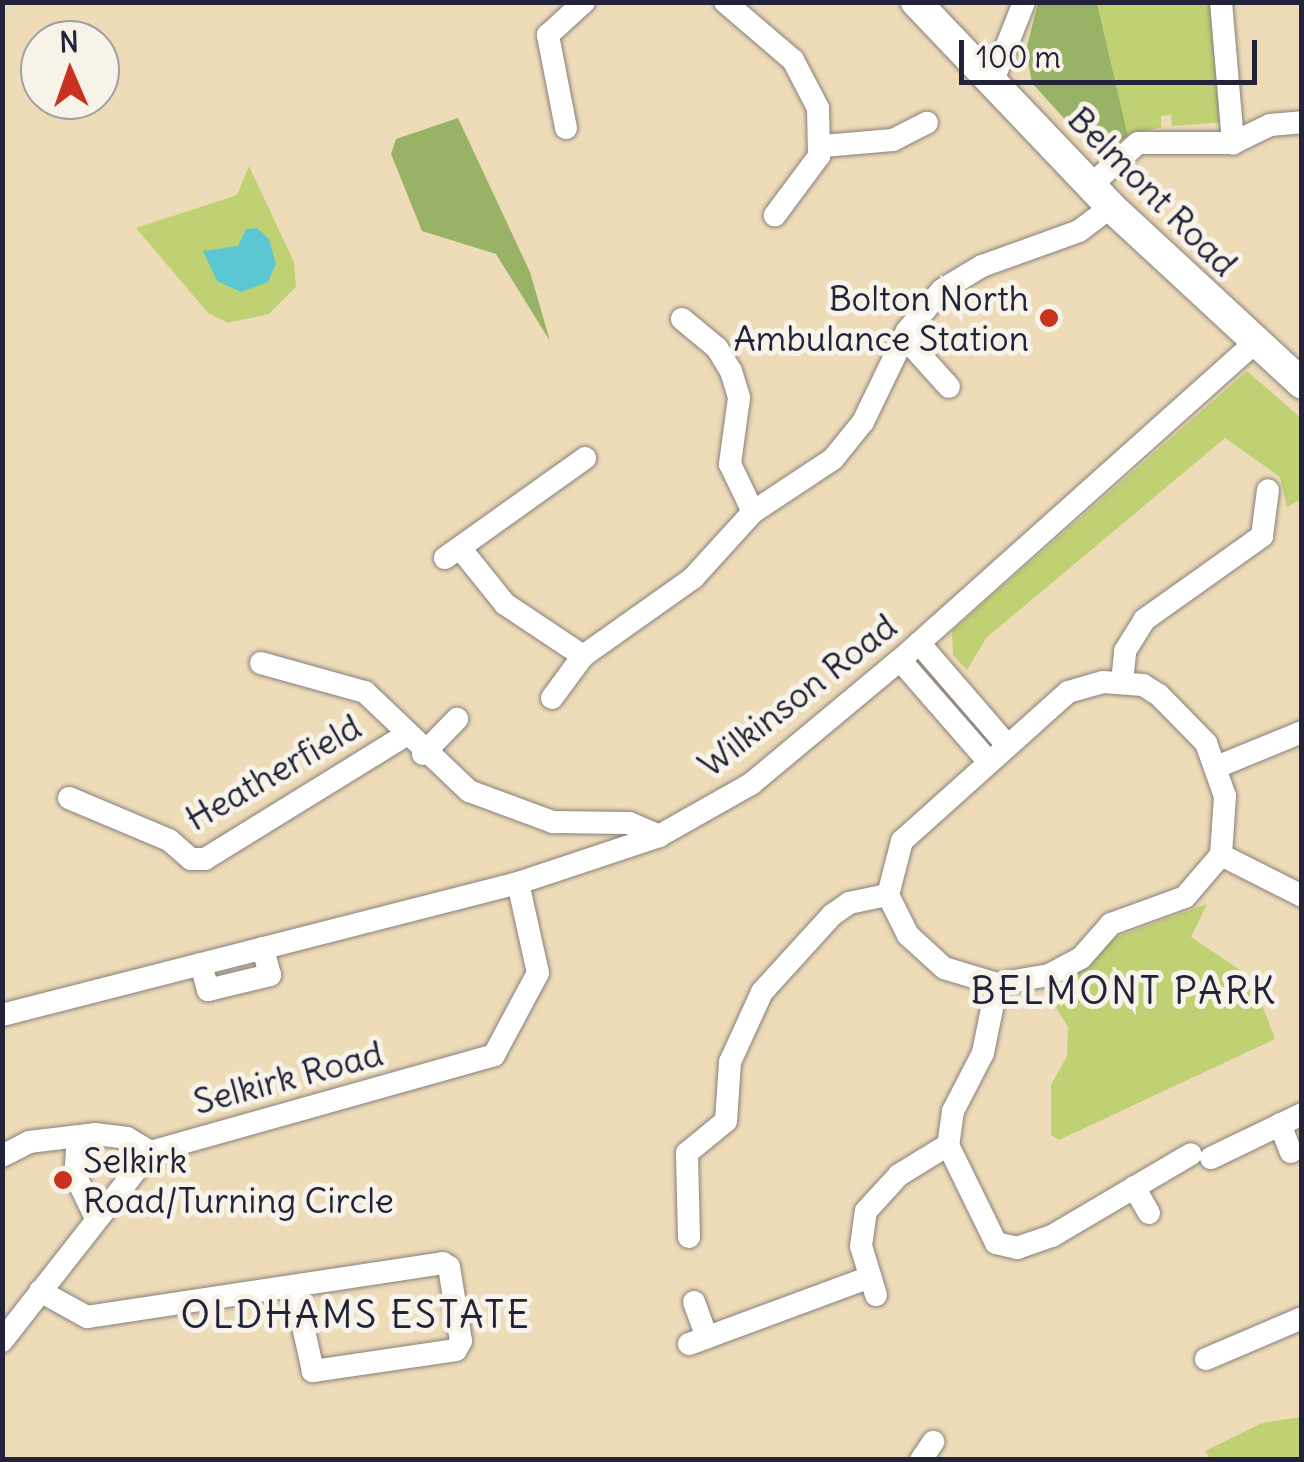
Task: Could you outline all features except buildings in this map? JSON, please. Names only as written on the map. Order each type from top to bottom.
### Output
[{"type":"main road","name":"Belmont Road","points":[[916,2],[1100,196],[1302,384]]},
{"type":"street","points":[[522,35],[548,35],[584,2]]},
{"type":"street","points":[[725,2],[804,74],[818,108],[823,146],[775,215]]},
{"type":"street","points":[[992,83],[1024,2]]},
{"type":"street","points":[[1220,2],[1233,142]]},
{"type":"street","points":[[548,35],[566,133]]},
{"type":"street","points":[[552,698],[583,656],[693,578],[754,512],[815,474],[848,443],[904,338],[942,290],[982,266],[1078,231],[1138,143],[1233,142],[1270,125],[1302,122]]},
{"type":"street","points":[[823,146],[893,140],[928,124]]},
{"type":"street","points":[[682,319],[723,356],[744,382],[730,464],[754,512]]},
{"type":"street","points":[[904,338],[949,388]]},
{"type":"street","name":"Wilkinson Road","points":[[2,1015],[518,883],[660,836],[751,784],[900,660],[1255,343]]},
{"type":"street","points":[[572,460],[453,553],[505,604],[583,656]]},
{"type":"street","points":[[1122,682],[1125,651],[1144,620],[1279,520],[1268,490]]},
{"type":"street","points":[[919,643],[1007,744]]},
{"type":"street","points":[[900,660],[988,761]]},
{"type":"street","name":"Heatherfield","points":[[261,663],[350,684],[423,754],[469,791],[553,822],[629,823],[660,836]]},
{"type":"street","points":[[1122,682],[1160,694],[1206,743],[1219,766],[1225,796],[1221,855],[1184,897],[1111,924],[1062,969],[997,984],[968,978],[925,955],[888,895],[902,841],[1007,744],[1068,692],[1122,682]]},
{"type":"street","points":[[423,754],[457,719]]},
{"type":"street","points":[[1219,766],[1302,732]]},
{"type":"street","name":"Heatherfield","points":[[69,798],[169,840],[191,858],[205,859],[404,736]]},
{"type":"street","points":[[1221,855],[1302,896]]},
{"type":"street","name":"Selkirk Road","points":[[150,1152],[494,1056],[538,973],[518,883]]},
{"type":"street","points":[[688,1237],[678,1206],[687,1153],[726,1121],[730,1062],[762,992],[832,915],[850,904],[888,895]]},
{"type":"street","points":[[997,984],[983,1053],[953,1111],[948,1144],[990,1235],[1006,1248],[1052,1236],[1141,1183],[1282,1123],[1291,1152]]},
{"type":"street","points":[[726,1121],[748,1132]]},
{"type":"street","points":[[2,1156],[28,1142],[113,1134],[150,1152],[2,1341]]},
{"type":"street","points":[[78,1136],[75,1175],[96,1218]]},
{"type":"street","points":[[694,1302],[698,1341],[873,1286],[861,1246],[866,1211],[899,1175],[948,1144]]},
{"type":"street","points":[[1141,1183],[1149,1213]]},
{"type":"street","points":[[40,1291],[80,1317],[443,1263],[449,1266],[461,1341],[456,1350],[313,1371],[294,1286]]},
{"type":"street","points":[[1206,1359],[1302,1318]]},
{"type":"green space","points":[[1038,3],[1097,3],[1128,136],[1111,148],[1095,147],[1080,136],[1032,83],[1026,50]]},
{"type":"green space","points":[[1097,3],[1214,3],[1225,122],[1172,126],[1171,115],[1161,116],[1161,127],[1128,136]]},
{"type":"green space","points":[[458,118],[530,272],[550,341],[496,254],[422,231],[391,154],[396,139]]},
{"type":"green space","points":[[249,166],[294,262],[296,287],[269,314],[228,323],[208,313],[136,228],[237,195]]},
{"type":"green space","points":[[1247,371],[1301,418],[1301,499],[1287,507],[1280,477],[1225,438],[986,638],[967,670],[953,655],[952,631]]},
{"type":"green space","points":[[1207,904],[1191,937],[1252,978],[1275,1039],[1059,1140],[1051,1135],[1051,1085],[1067,1056],[1068,1027],[1057,1009],[1040,1000],[1056,993],[1116,937]]},
{"type":"green space","points":[[1301,1417],[1301,1459],[1210,1459],[1205,1451],[1262,1423]]},
{"type":"water","points":[[257,228],[269,239],[276,264],[268,282],[241,292],[217,281],[203,251],[238,246],[246,229]]},
{"type":"place","name":"Bolton North Ambulance Station","points":[[1049,318]]},
{"type":"place","name":"Selkirk Road/Turning Circle","points":[[63,1180]]},
{"type":"district","name":"BELMONT PARK","points":[[1124,991]]},
{"type":"district","name":"OLDHAMS ESTATE","points":[[356,1315]]}]
